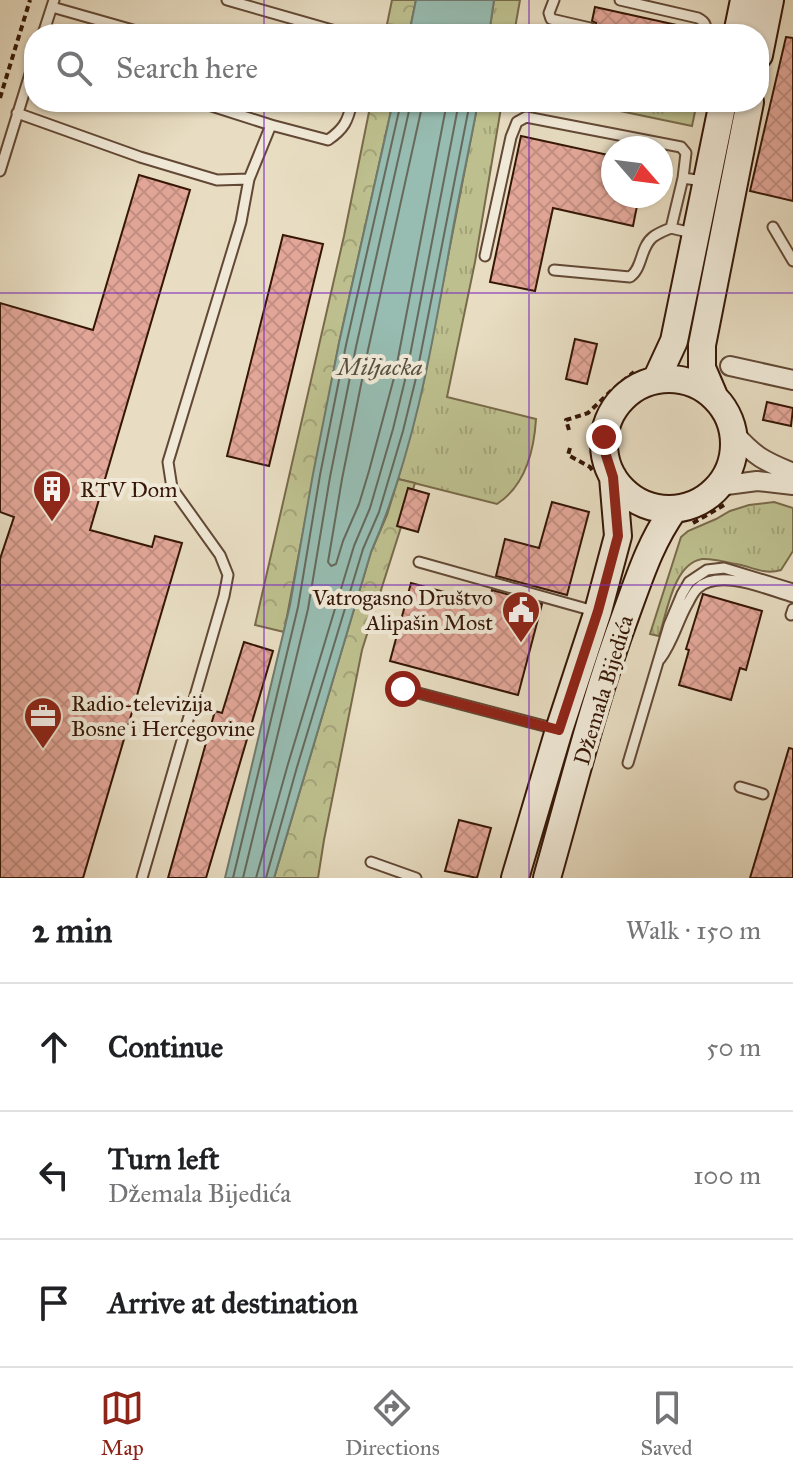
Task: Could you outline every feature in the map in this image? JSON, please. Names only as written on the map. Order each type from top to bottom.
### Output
[{"type":"street","points":[[739,24],[744,0]]},
{"type":"street","points":[[765,24],[770,0]]},
{"type":"street","points":[[714,396],[697,385],[647,374],[674,341],[684,231],[695,180],[719,112]]},
{"type":"street","points":[[725,493],[734,451],[733,432],[702,368],[702,345],[748,112]]},
{"type":"street","points":[[730,366],[793,380]]},
{"type":"street","name":"Džemala Bijedića","points":[[515,878],[598,611],[618,536],[613,477],[604,437],[610,418],[621,400],[647,374]]},
{"type":"street","points":[[733,432],[763,461],[793,473]]},
{"type":"street","points":[[613,477],[639,502],[682,517],[699,501],[757,481],[793,485]]},
{"type":"street","name":"Džemala Bijedića","points":[[547,878],[609,660],[651,547],[682,517]]},
{"type":"lane","points":[[227,0],[311,24]]},
{"type":"lane","points":[[554,0],[549,13],[551,19],[573,24]]},
{"type":"lane","points":[[620,0],[698,18],[705,24]]},
{"type":"lane","points":[[46,24],[53,4],[116,24]]},
{"type":"lane","points":[[0,171],[24,92]]},
{"type":"lane","points":[[230,112],[328,140],[341,131],[350,112]]},
{"type":"lane","points":[[17,113],[140,157],[217,180],[249,179]]},
{"type":"lane","points":[[485,256],[511,137],[517,122],[526,117],[681,147],[695,180]]},
{"type":"lane","points":[[142,878],[228,575],[220,555],[172,488],[168,462],[241,222],[249,179],[271,125]]},
{"type":"lane","points":[[773,227],[793,261]]},
{"type":"lane","points":[[554,270],[630,277],[635,274],[653,237],[684,231]]},
{"type":"lane","points":[[419,562],[598,611]]},
{"type":"lane","points":[[628,763],[669,625],[689,582],[707,570],[724,568],[793,589]]},
{"type":"lane","points":[[657,663],[667,650],[687,604],[698,588],[718,578],[793,597]]},
{"type":"lane","points":[[403,689],[559,730]]},
{"type":"lane","points":[[740,787],[763,794]]},
{"type":"lane","points":[[371,862],[416,878]]},
{"type":"path","points":[[0,98],[30,0]]},
{"type":"path","points":[[569,430],[566,420],[588,413],[629,378],[647,374]]},
{"type":"path","points":[[682,517],[725,493]]},
{"type":"green space","points":[[392,0],[416,0],[411,24],[387,24]]},
{"type":"green space","points":[[494,0],[520,0],[516,24],[490,24]]},
{"type":"green space","points":[[369,112],[391,112],[339,343],[284,632],[255,625],[344,236]]},
{"type":"green space","points":[[476,112],[500,112],[475,262],[447,397],[536,419],[533,443],[521,478],[497,504],[398,479],[424,380]]},
{"type":"green space","points":[[625,112],[695,112],[692,126]]},
{"type":"green space","points":[[398,479],[415,483],[362,650],[318,878],[274,878],[371,552]]},
{"type":"green space","points":[[774,502],[793,508],[793,551],[781,570],[763,571],[706,559],[692,563],[678,579],[659,636],[650,634],[681,537],[730,511]]},
{"type":"water","points":[[416,0],[494,0],[490,24],[411,24]]},
{"type":"water","name":"Miljacka","points":[[391,112],[476,112],[430,355],[411,435],[400,475],[371,552],[274,878],[225,878],[290,605],[339,343]]},
{"type":"building","points":[[595,7],[672,24],[596,24],[592,21]]},
{"type":"building","points":[[786,37],[793,38],[793,201],[750,191]]},
{"type":"building","points":[[521,136],[601,153],[601,208],[637,208],[633,226],[553,208],[535,291],[490,282]]},
{"type":"building","name":"RTV Dom","points":[[139,175],[190,190],[90,530],[152,547],[155,536],[182,543],[83,878],[0,878],[0,559],[14,517],[0,512],[0,303],[93,330]]},
{"type":"building","points":[[283,235],[323,244],[269,466],[227,456]]},
{"type":"building","points":[[575,339],[597,344],[587,384],[566,379]]},
{"type":"building","points":[[767,402],[793,408],[791,426],[763,420]]},
{"type":"building","points":[[408,488],[429,494],[418,532],[397,526]]},
{"type":"building","points":[[552,502],[589,512],[567,595],[496,576],[505,539],[539,548]]},
{"type":"building","points":[[411,583],[488,604],[492,590],[542,604],[518,695],[390,661]]},
{"type":"building","points":[[703,594],[762,611],[746,670],[740,668],[731,700],[679,685],[689,650],[686,649]]},
{"type":"building","points":[[244,642],[273,651],[206,878],[168,878],[215,711],[222,713]]},
{"type":"building","points":[[789,748],[793,749],[793,878],[750,878]]},
{"type":"building","points":[[459,820],[491,828],[477,878],[445,871]]},
{"type":"place","name":"RTV Dom","points":[[52,523]]},
{"type":"place","name":"Vatrogasno Društvo Alipašin Most","points":[[521,644]]},
{"type":"place","name":"Radio-televizija Bosne i Hercegovine","points":[[43,750]]},
{"type":"route","points":[[403,689],[559,730],[598,611],[618,536],[613,477],[604,437]]}]
